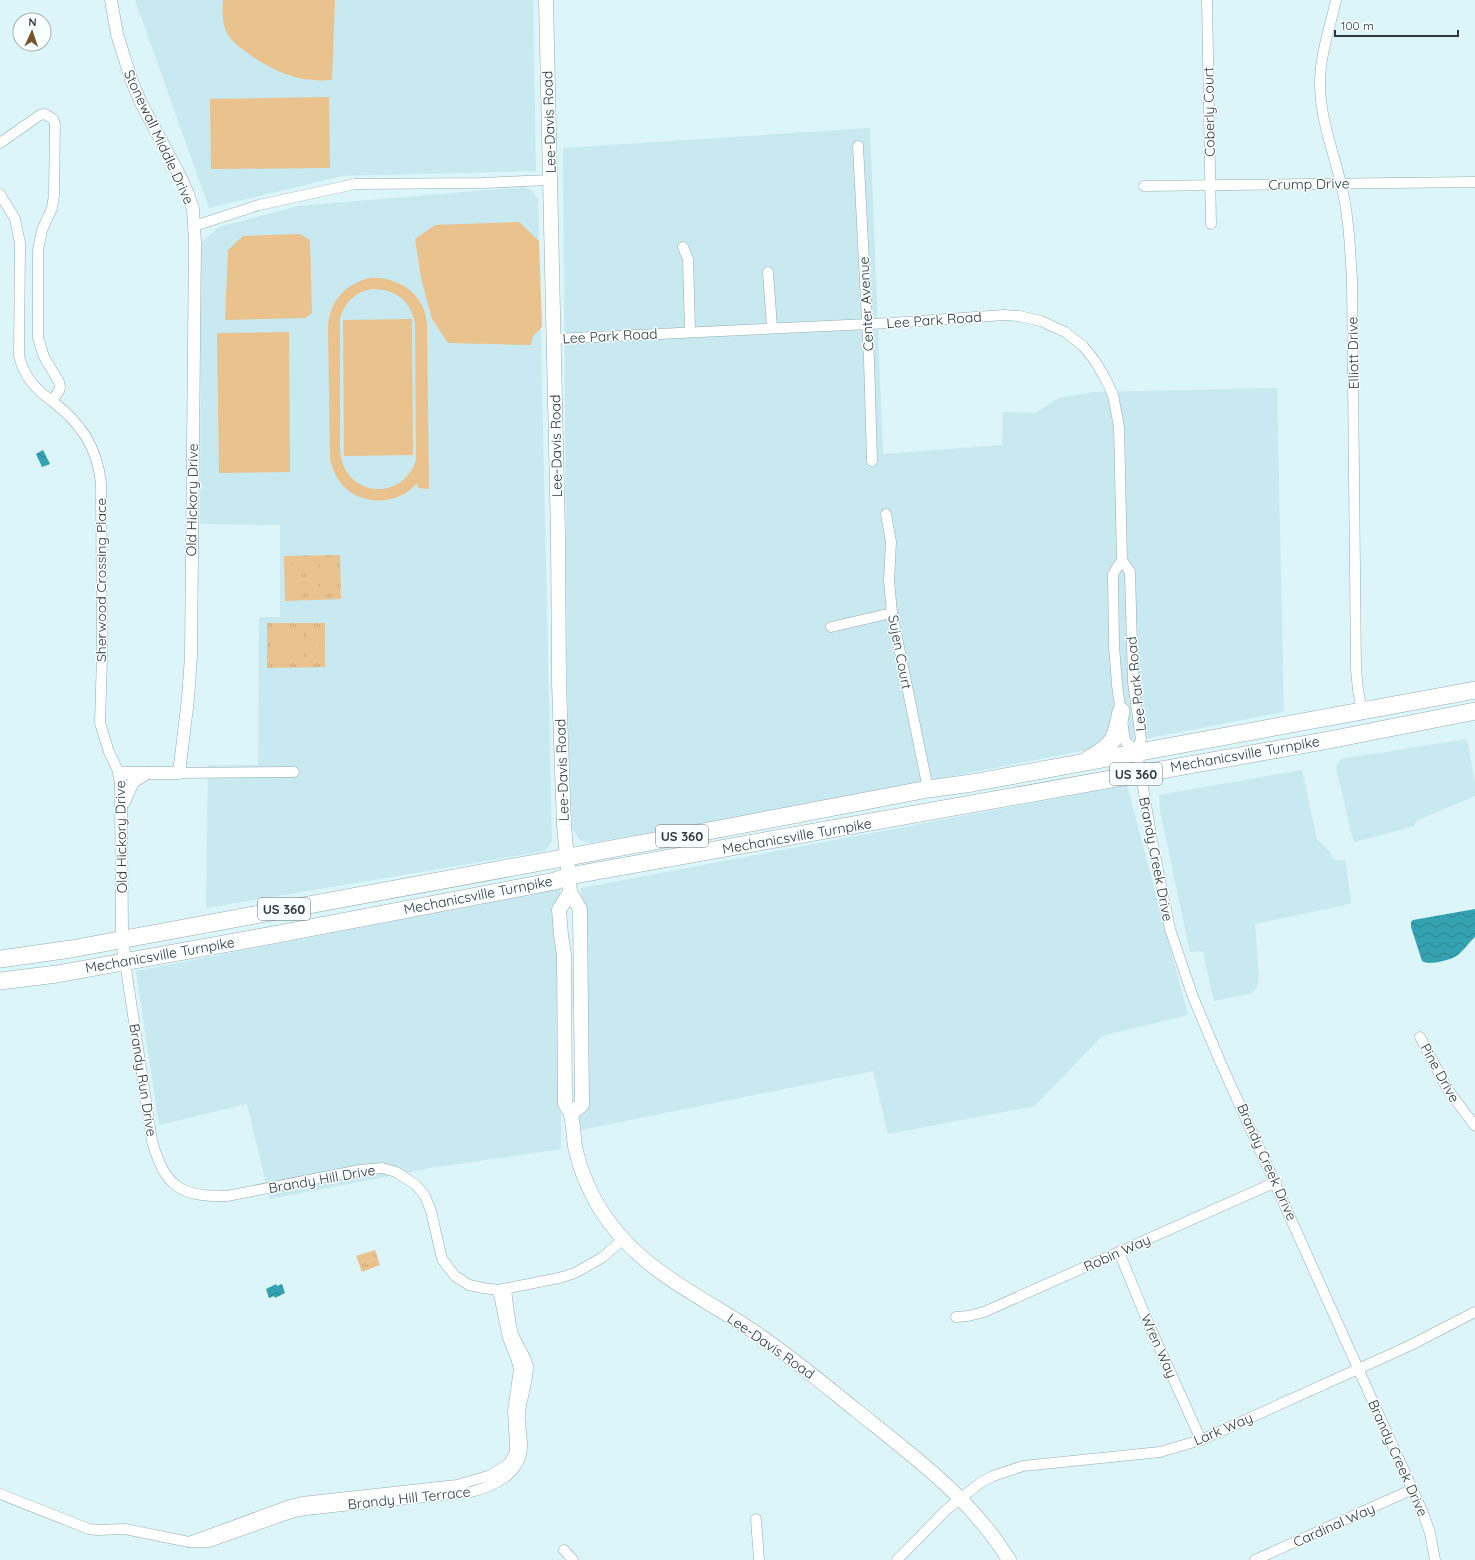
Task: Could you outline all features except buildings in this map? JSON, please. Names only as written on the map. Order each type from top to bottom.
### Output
[{"type":"highway","name":"Mechanicsville Turnpike","points":[[0,959],[65,950],[928,789],[972,783],[1475,690]]},
{"type":"highway","points":[[1082,762],[1101,752],[1112,741],[1116,733],[1121,711]]},
{"type":"highway","name":"Mechanicsville Turnpike","points":[[0,981],[57,974],[125,962],[555,881],[570,884],[823,832],[1322,741],[1475,711]]},
{"type":"main road","name":"Lee-Davis Road","points":[[546,0],[559,683],[564,825],[570,884],[580,908],[582,1105],[571,1113]]},
{"type":"main road","name":"Lee-Davis Road","points":[[570,884],[559,910],[564,955],[565,1104],[571,1113],[576,1149],[584,1177],[609,1222],[650,1264],[751,1329],[783,1352],[913,1456],[959,1498],[984,1526],[1009,1560]]},
{"type":"main road","points":[[564,990],[569,1008],[573,1035],[581,1042]]},
{"type":"street","name":"Stonewall Middle Drive","points":[[111,0],[117,34],[131,79],[149,119],[182,180],[193,209],[194,226]]},
{"type":"street","name":"Coberly Court","points":[[1206,0],[1211,224]]},
{"type":"street","name":"Elliott Drive","points":[[1336,0],[1324,48],[1320,82],[1326,131],[1341,184],[1347,216],[1352,280],[1356,669],[1362,710]]},
{"type":"street","points":[[0,143],[40,115],[45,114],[53,119],[55,124],[54,195],[52,208],[42,230],[38,250],[38,338],[44,357],[59,382],[60,387],[52,401]]},
{"type":"street","name":"Center Avenue","points":[[858,146],[872,461]]},
{"type":"street","points":[[194,226],[259,204],[355,184],[550,180]]},
{"type":"street","name":"Crump Drive","points":[[1144,186],[1475,182]]},
{"type":"street","name":"Sherwood Crossing Place","points":[[0,194],[15,219],[20,243],[18,345],[20,361],[27,377],[34,386],[70,416],[80,428],[91,444],[100,472],[102,657],[100,723],[108,752],[119,773]]},
{"type":"street","name":"Old Hickory Drive","points":[[179,773],[188,699],[191,656],[194,226]]},
{"type":"street","points":[[683,247],[688,259],[690,331]]},
{"type":"street","points":[[768,272],[772,327]]},
{"type":"street","name":"Lee Park Road","points":[[553,339],[772,327],[867,324],[1004,315],[1033,318],[1052,325],[1080,343],[1096,361],[1113,395],[1117,411],[1119,427],[1122,560],[1130,572],[1133,682],[1141,739],[1137,752],[1125,741],[1117,685],[1114,646],[1113,574],[1122,560]]},
{"type":"street","name":"Sujen Court","points":[[886,514],[891,542],[890,581],[892,613],[928,789]]},
{"type":"street","points":[[831,627],[892,613]]},
{"type":"street","name":"Brandy Creek Drive","points":[[1137,752],[1170,929],[1193,997],[1413,1489],[1430,1533],[1435,1560]]},
{"type":"street","name":"Old Hickory Drive","points":[[125,962],[122,939],[121,783],[119,773],[294,772]]},
{"type":"street","points":[[121,811],[133,782],[147,773]]},
{"type":"street","name":"Brandy Run Drive","points":[[125,962],[152,1141],[157,1158],[164,1172],[180,1189]]},
{"type":"street","name":"Pine Drive","points":[[1420,1037],[1448,1090],[1475,1126]]},
{"type":"street","name":"Brandy Hill Drive","points":[[180,1189],[200,1195],[227,1196],[360,1170],[382,1168],[396,1172],[416,1185],[425,1196],[431,1211],[442,1259],[455,1276],[469,1285],[502,1290],[559,1278],[575,1273],[604,1257],[624,1239]]},
{"type":"street","name":"Robin Way","points":[[956,1317],[984,1312],[1276,1182]]},
{"type":"street","name":"Wren Way","points":[[1119,1252],[1149,1325],[1201,1440]]},
{"type":"street","name":"Brandy Hill Terrace","points":[[0,1494],[89,1529],[125,1529],[189,1542],[209,1542],[294,1512],[471,1492],[483,1489],[507,1476],[519,1462],[522,1452],[520,1416],[528,1366],[512,1331],[502,1290]]},
{"type":"street","name":"Lark Way","points":[[898,1560],[959,1498],[980,1483],[994,1476],[1023,1466],[1160,1452],[1201,1440],[1409,1346],[1475,1312]]},
{"type":"street","name":"Cardinal Way","points":[[1255,1560],[1413,1489]]},
{"type":"street","points":[[756,1519],[759,1560]]},
{"type":"street","points":[[564,1550],[573,1560]]},
{"type":"shaded area","points":[[135,0],[533,0],[536,171],[342,176],[209,208]]},
{"type":"shaded area","points":[[870,128],[883,454],[1002,445],[1003,412],[1035,413],[1059,398],[1094,392],[1277,388],[1284,712],[751,815],[590,843],[580,840],[572,829],[567,681],[563,148]]},
{"type":"shaded area","points":[[523,187],[531,190],[538,198],[552,841],[545,851],[206,908],[208,765],[258,765],[259,617],[280,617],[280,525],[200,524],[201,243],[219,227],[298,206]]},
{"type":"shaded area","points":[[1467,739],[1475,783],[1475,796],[1416,821],[1414,826],[1355,842],[1352,837],[1336,767],[1341,759]]},
{"type":"shaded area","points":[[1302,770],[1317,839],[1330,852],[1334,860],[1345,860],[1351,900],[1350,904],[1255,924],[1259,976],[1257,987],[1253,993],[1214,1001],[1203,951],[1190,952],[1160,811],[1159,795]]},
{"type":"shaded area","points":[[1127,785],[1188,1015],[1102,1036],[1035,1106],[888,1134],[873,1071],[581,1130],[575,1088],[582,976],[581,888]]},
{"type":"shaded area","points":[[560,889],[561,1149],[431,1168],[270,1199],[247,1104],[159,1125],[136,971]]},
{"type":"green space","points":[[223,0],[335,0],[332,80],[309,80],[288,75],[268,66],[249,54],[234,42],[227,33],[223,17]]},
{"type":"green space","points":[[329,97],[330,168],[211,169],[210,99]]},
{"type":"green space","points":[[519,222],[539,241],[542,327],[533,336],[531,345],[448,343],[432,319],[421,278],[415,239],[435,225]]},
{"type":"green space","points":[[300,234],[310,240],[312,313],[305,318],[225,320],[228,250],[243,236]]},
{"type":"green space","points":[[369,278],[380,278],[390,280],[408,289],[421,304],[425,313],[427,324],[429,489],[418,488],[417,483],[402,495],[384,500],[366,499],[349,491],[336,476],[330,459],[329,319],[331,310],[340,296],[345,290],[360,281]],"holes":[[[380,289],[388,291],[401,298],[410,309],[415,324],[416,460],[409,474],[399,483],[387,488],[374,489],[362,485],[352,478],[344,466],[340,451],[340,318],[345,307],[356,295],[366,290]]]},
{"type":"green space","points":[[412,319],[413,455],[344,456],[343,320]]},
{"type":"green space","points":[[289,332],[290,472],[219,473],[217,333]]},
{"type":"green space","points":[[340,555],[341,599],[285,601],[284,556]]},
{"type":"green space","points":[[323,563],[336,563],[337,592],[324,592]]},
{"type":"green space","points":[[288,564],[301,564],[301,592],[288,592]]},
{"type":"green space","points":[[306,564],[319,564],[319,592],[306,592]]},
{"type":"green space","points":[[267,623],[325,623],[325,667],[267,668]]},
{"type":"green space","points":[[271,630],[284,630],[284,658],[271,658]]},
{"type":"green space","points":[[290,630],[303,630],[303,659],[290,659]]},
{"type":"green space","points":[[306,631],[319,631],[320,659],[307,660]]},
{"type":"green space","points":[[375,1250],[380,1265],[362,1272],[356,1256]]},
{"type":"water","points":[[43,450],[50,464],[42,467],[36,454]]},
{"type":"water","points":[[1475,909],[1475,937],[1457,956],[1436,963],[1422,961],[1411,927],[1411,922],[1413,920]]},
{"type":"water","points":[[276,1284],[277,1286],[282,1284],[285,1293],[275,1298],[274,1296],[269,1298],[266,1289]]}]
